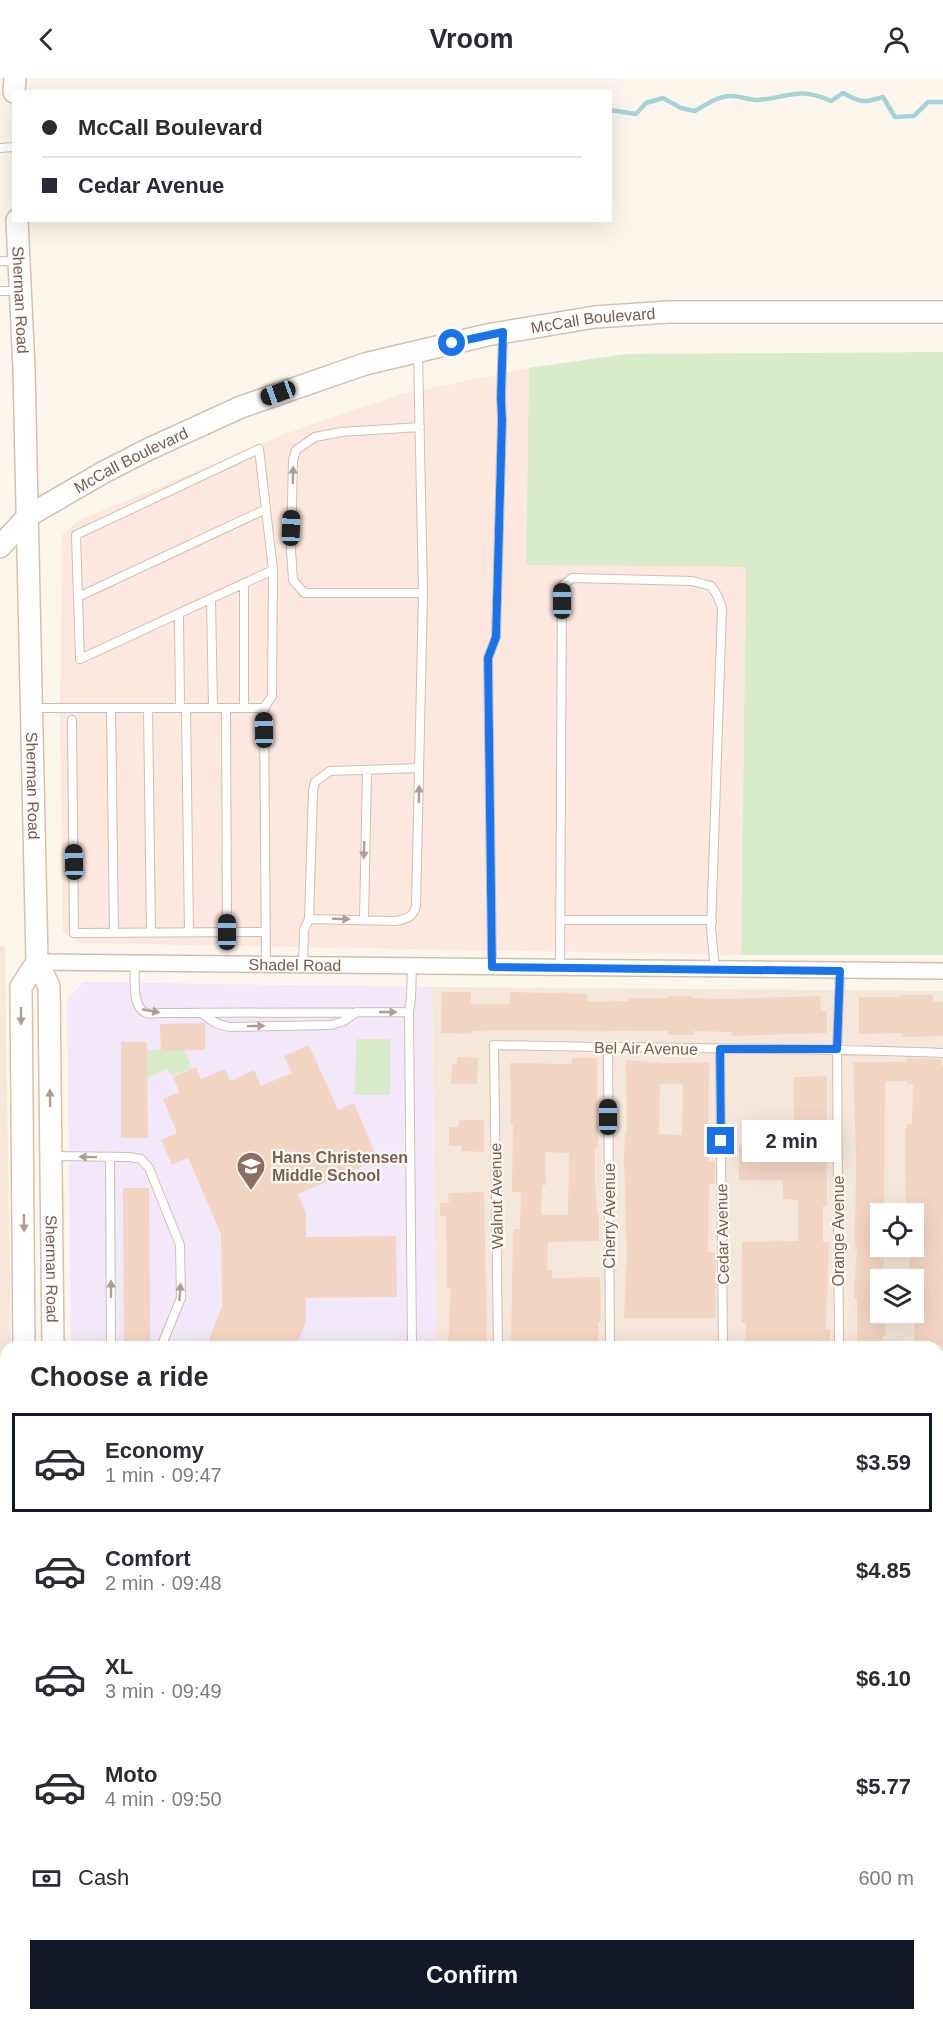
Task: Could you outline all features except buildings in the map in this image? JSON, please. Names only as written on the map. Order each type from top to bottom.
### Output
[{"type":"street","name":"Sherman Road","points":[[16,222],[9,262],[28,516],[37,962],[49,986],[53,1341]]},
{"type":"street","name":"McCall Boulevard","points":[[0,547],[28,516],[104,472],[180,434],[242,407],[365,364],[503,332],[595,317],[668,312],[943,312]]},
{"type":"street","name":"McCall Boulevard","points":[[0,521],[28,516]]},
{"type":"street","name":"Shadel Road","points":[[37,962],[943,971]]},
{"type":"street","points":[[24,1341],[21,987],[37,962]]},
{"type":"lane","points":[[492,967],[488,658],[496,637],[503,332]]},
{"type":"lane","points":[[309,919],[397,921],[410,918],[416,906],[423,593],[418,351]]},
{"type":"lane","points":[[420,427],[341,432],[315,437],[296,450],[293,460],[291,550],[293,580],[304,593],[423,593]]},
{"type":"lane","points":[[266,964],[264,708],[272,696],[273,570],[259,449],[76,535],[80,659],[273,570]]},
{"type":"lane","points":[[78,597],[266,509]]},
{"type":"lane","points":[[560,968],[562,586],[572,578],[692,581],[711,586],[722,608],[711,929],[715,969]]},
{"type":"lane","points":[[244,583],[244,708]]},
{"type":"lane","points":[[211,600],[213,708]]},
{"type":"lane","points":[[179,614],[189,932]]},
{"type":"lane","points":[[32,708],[264,708]]},
{"type":"lane","points":[[111,708],[114,933]]},
{"type":"lane","points":[[148,708],[151,932]]},
{"type":"lane","points":[[226,708],[227,932]]},
{"type":"lane","points":[[72,720],[74,933],[266,932]]},
{"type":"lane","points":[[303,965],[304,930],[309,919],[315,782],[330,771],[419,768]]},
{"type":"lane","points":[[364,920],[367,771]]},
{"type":"lane","points":[[561,920],[712,920]]},
{"type":"lane","points":[[135,963],[136,998],[140,1008],[146,1013],[409,1012]]},
{"type":"lane","points":[[412,966],[409,1012],[412,1341]]},
{"type":"lane","name":"Orange Avenue","points":[[839,1341],[837,1049],[840,971]]},
{"type":"lane","points":[[202,1013],[212,1022],[231,1027],[331,1025],[344,1021],[357,1012]]},
{"type":"lane","name":"Bel Air Avenue","points":[[494,1045],[837,1049],[943,1053]]},
{"type":"lane","name":"Walnut Avenue","points":[[494,1045],[498,1341]]},
{"type":"lane","name":"Cherry Avenue","points":[[608,1048],[610,1341]]},
{"type":"lane","name":"Cedar Avenue","points":[[720,1049],[723,1341]]},
{"type":"lane","points":[[51,1156],[141,1160],[149,1168],[180,1245],[181,1298],[163,1341]]},
{"type":"lane","points":[[110,1157],[111,1341]]},
{"type":"shaded area","points":[[529,368],[526,565],[746,566],[741,955],[79,943],[63,932],[60,723],[62,535],[78,521],[282,435],[402,394]]},
{"type":"shaded area","points":[[0,946],[5,946],[11,1341],[0,1341]]},
{"type":"shaded area","name":"Hans Christensen Middle School","points":[[83,982],[432,987],[436,1341],[71,1341],[67,1000]]},
{"type":"shaded area","points":[[432,987],[943,991],[943,1341],[436,1341]]},
{"type":"green space","points":[[943,352],[943,955],[741,955],[746,567],[526,565],[529,368],[626,354]]},
{"type":"green space","points":[[356,1039],[390,1039],[390,1095],[355,1095]]},
{"type":"green space","points":[[184,1049],[192,1068],[171,1076],[168,1069],[142,1080],[141,1050]]},
{"type":"waterway","points":[[612,110],[636,114],[646,103],[663,98],[681,108],[695,111],[729,96],[757,100],[793,94],[810,94],[831,101],[843,93],[863,101],[883,97],[895,117],[914,116],[928,102],[943,102]]},
{"type":"place","name":"Hans Christensen Middle School","points":[[251,1192]]},
{"type":"route","points":[[452,343],[503,332],[496,637],[488,658],[492,967],[840,971],[837,1049],[720,1049],[721,1141]]}]
